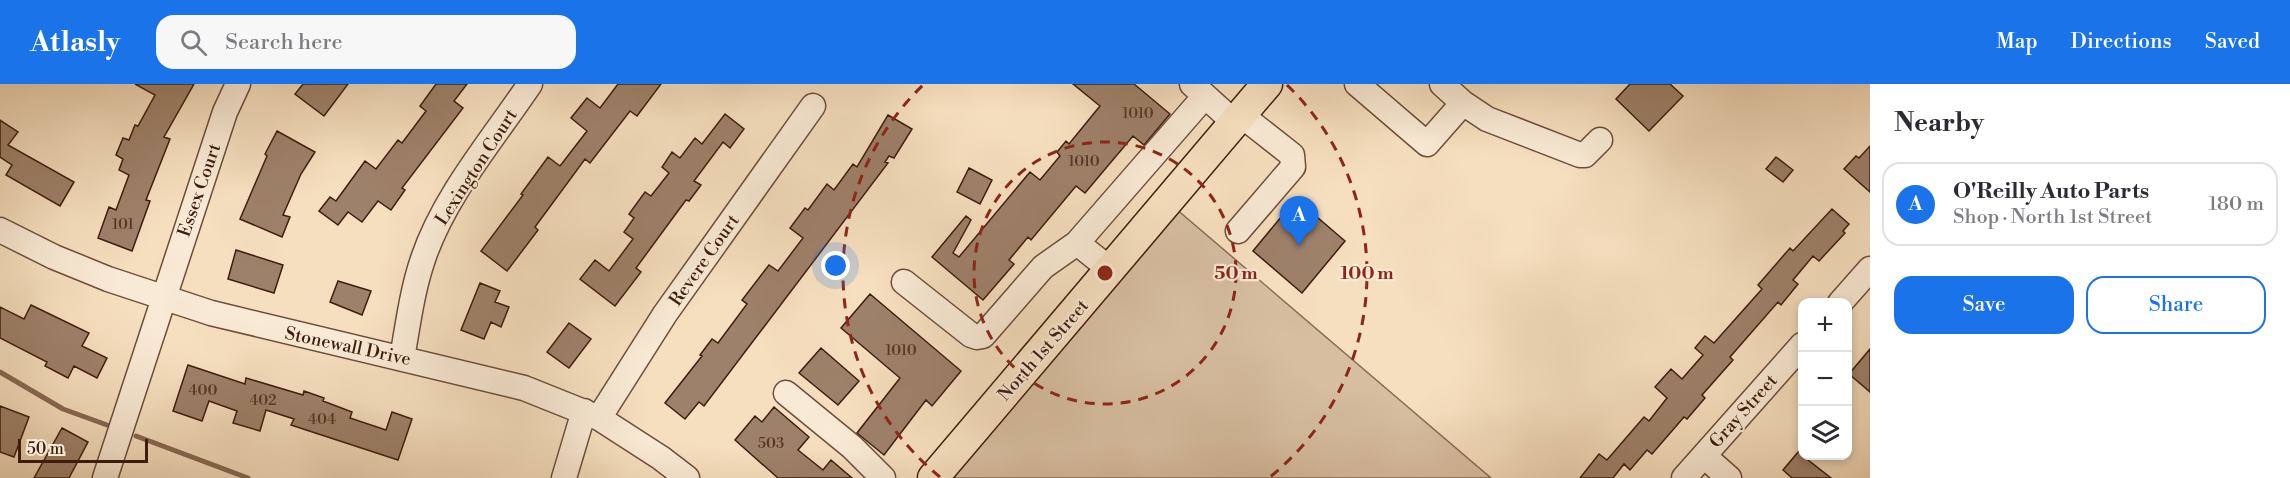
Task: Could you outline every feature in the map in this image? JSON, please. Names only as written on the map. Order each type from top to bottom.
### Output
[{"type":"main road","name":"North 1st Street","points":[[933,478],[1268,84]]},
{"type":"street","name":"Essex Court","points":[[105,478],[225,112],[238,84]]},
{"type":"street","name":"Lexington Court","points":[[402,358],[416,283],[437,222],[530,84]]},
{"type":"street","points":[[1357,84],[1427,144],[1463,103]]},
{"type":"street","points":[[1442,84],[1463,103],[1487,119],[1580,155],[1585,155],[1600,140]]},
{"type":"street","points":[[904,282],[971,335],[983,336],[1043,267],[1077,243],[1198,90],[1292,155],[1293,167],[1238,231]]},
{"type":"street","name":"Revere Court","points":[[564,478],[591,414],[665,315],[813,106]]},
{"type":"street","name":"Stonewall Drive","points":[[0,230],[65,262],[108,279],[211,313],[524,388],[591,414],[661,458],[687,478]]},
{"type":"street","points":[[1077,243],[1111,270]]},
{"type":"street","points":[[1844,298],[1870,268]]},
{"type":"street","name":"Gray Street","points":[[1684,478],[1798,351]]},
{"type":"street","points":[[786,393],[852,447],[883,478]]},
{"type":"street","points":[[1704,456],[1729,478]]},
{"type":"shaded area","points":[[1168,202],[1491,478],[933,478]]},
{"type":"building","points":[[135,84],[194,84],[164,137],[170,139],[146,200],[150,201],[132,251],[98,238],[109,207],[116,210],[129,175],[119,170],[123,159],[116,155],[123,138],[129,140],[135,125],[138,126],[155,95]]},
{"type":"building","points":[[303,84],[348,84],[324,116],[295,94]]},
{"type":"building","points":[[436,84],[467,84],[454,101],[463,108],[402,188],[405,190],[391,210],[378,201],[362,222],[348,212],[338,225],[319,211],[330,197],[336,201],[365,161],[376,169],[398,140],[402,143],[426,111],[420,106]]},
{"type":"building","points":[[618,84],[661,84],[637,116],[630,111],[590,163],[585,159],[535,227],[538,230],[507,271],[481,251],[548,157],[560,166],[587,131],[571,118],[587,98],[600,108]]},
{"type":"building","points":[[1073,84],[1134,84],[1170,114],[1144,145],[1133,136],[1085,193],[1076,186],[1031,240],[1028,237],[1009,260],[1014,264],[983,300],[932,257],[966,216],[971,220],[953,253],[959,257],[1030,172],[1040,180],[1060,156],[1057,152],[1066,141],[1069,144],[1100,106]]},
{"type":"building","points":[[1630,84],[1670,84],[1683,96],[1649,131],[1616,99]]},
{"type":"building","points":[[725,114],[744,129],[730,148],[723,142],[694,181],[701,185],[689,201],[686,200],[636,268],[641,272],[615,306],[580,279],[595,260],[609,271],[633,239],[624,232],[634,218],[629,214],[645,192],[651,196],[669,173],[662,167],[672,152],[680,158],[695,138],[702,144]]},
{"type":"building","points":[[888,115],[912,129],[894,158],[889,156],[885,162],[888,163],[704,406],[699,402],[685,419],[665,403],[702,356],[700,355],[712,339],[718,343],[747,304],[742,300],[769,265],[778,271],[803,238],[790,228],[805,208],[808,210],[827,184],[834,190],[853,164],[857,167]]},
{"type":"building","points":[[0,120],[18,132],[8,145],[74,182],[60,206],[6,175],[12,165],[0,157]]},
{"type":"building","points":[[277,131],[315,152],[301,174],[283,215],[290,217],[282,237],[240,219],[267,156],[265,154]]},
{"type":"building","points":[[1870,146],[1870,192],[1844,169]]},
{"type":"building","points":[[1776,157],[1793,170],[1783,182],[1766,169]]},
{"type":"building","points":[[969,168],[992,180],[980,204],[957,192]]},
{"type":"building","points":[[1296,199],[1345,241],[1302,293],[1253,251]]},
{"type":"building","points":[[1832,209],[1849,224],[1843,231],[1845,233],[1819,261],[1813,256],[1793,280],[1798,284],[1781,305],[1778,302],[1730,357],[1733,360],[1702,395],[1705,398],[1687,419],[1684,417],[1652,454],[1647,450],[1630,470],[1624,464],[1613,478],[1580,478],[1599,454],[1607,460],[1644,417],[1649,421],[1667,398],[1655,387],[1671,369],[1682,379],[1703,355],[1695,348],[1705,336],[1714,343],[1762,289],[1758,285],[1790,248],[1793,251]]},
{"type":"building","points":[[236,250],[283,265],[274,293],[228,279]]},
{"type":"building","points":[[338,281],[371,291],[362,315],[330,302]]},
{"type":"building","points":[[480,283],[500,291],[495,302],[509,307],[501,327],[491,322],[484,339],[461,330]]},
{"type":"building","points":[[870,294],[961,371],[932,406],[926,400],[884,455],[857,433],[900,378],[841,328]]},
{"type":"building","points":[[31,305],[89,333],[82,346],[107,358],[97,378],[74,366],[68,378],[45,366],[47,362],[0,338],[0,307],[24,319]]},
{"type":"building","points":[[569,323],[591,339],[569,368],[547,352]]},
{"type":"building","points":[[821,348],[859,381],[838,405],[799,373]]},
{"type":"building","points":[[1870,349],[1870,392],[1852,377],[1852,370]]},
{"type":"building","points":[[188,365],[245,384],[246,378],[303,395],[304,391],[352,412],[350,418],[386,430],[392,412],[412,419],[398,460],[291,425],[294,419],[266,410],[260,431],[233,423],[237,411],[209,401],[202,421],[173,411]]},
{"type":"building","points":[[0,406],[29,417],[14,457],[0,452]]},
{"type":"building","points":[[774,407],[809,437],[798,450],[823,470],[831,460],[852,478],[778,478],[735,440],[755,416],[762,422]]},
{"type":"building","points":[[62,428],[88,442],[69,478],[34,478]]},
{"type":"building","points":[[1798,452],[1798,460],[1808,460],[1831,478],[1792,478],[1783,470]]},
{"type":"waterway","points":[[0,372],[63,409],[107,425]]},
{"type":"waterway","points":[[136,436],[248,478]]},
{"type":"place","name":"O'Reilly Auto Parts","points":[[1299,246]]}]
